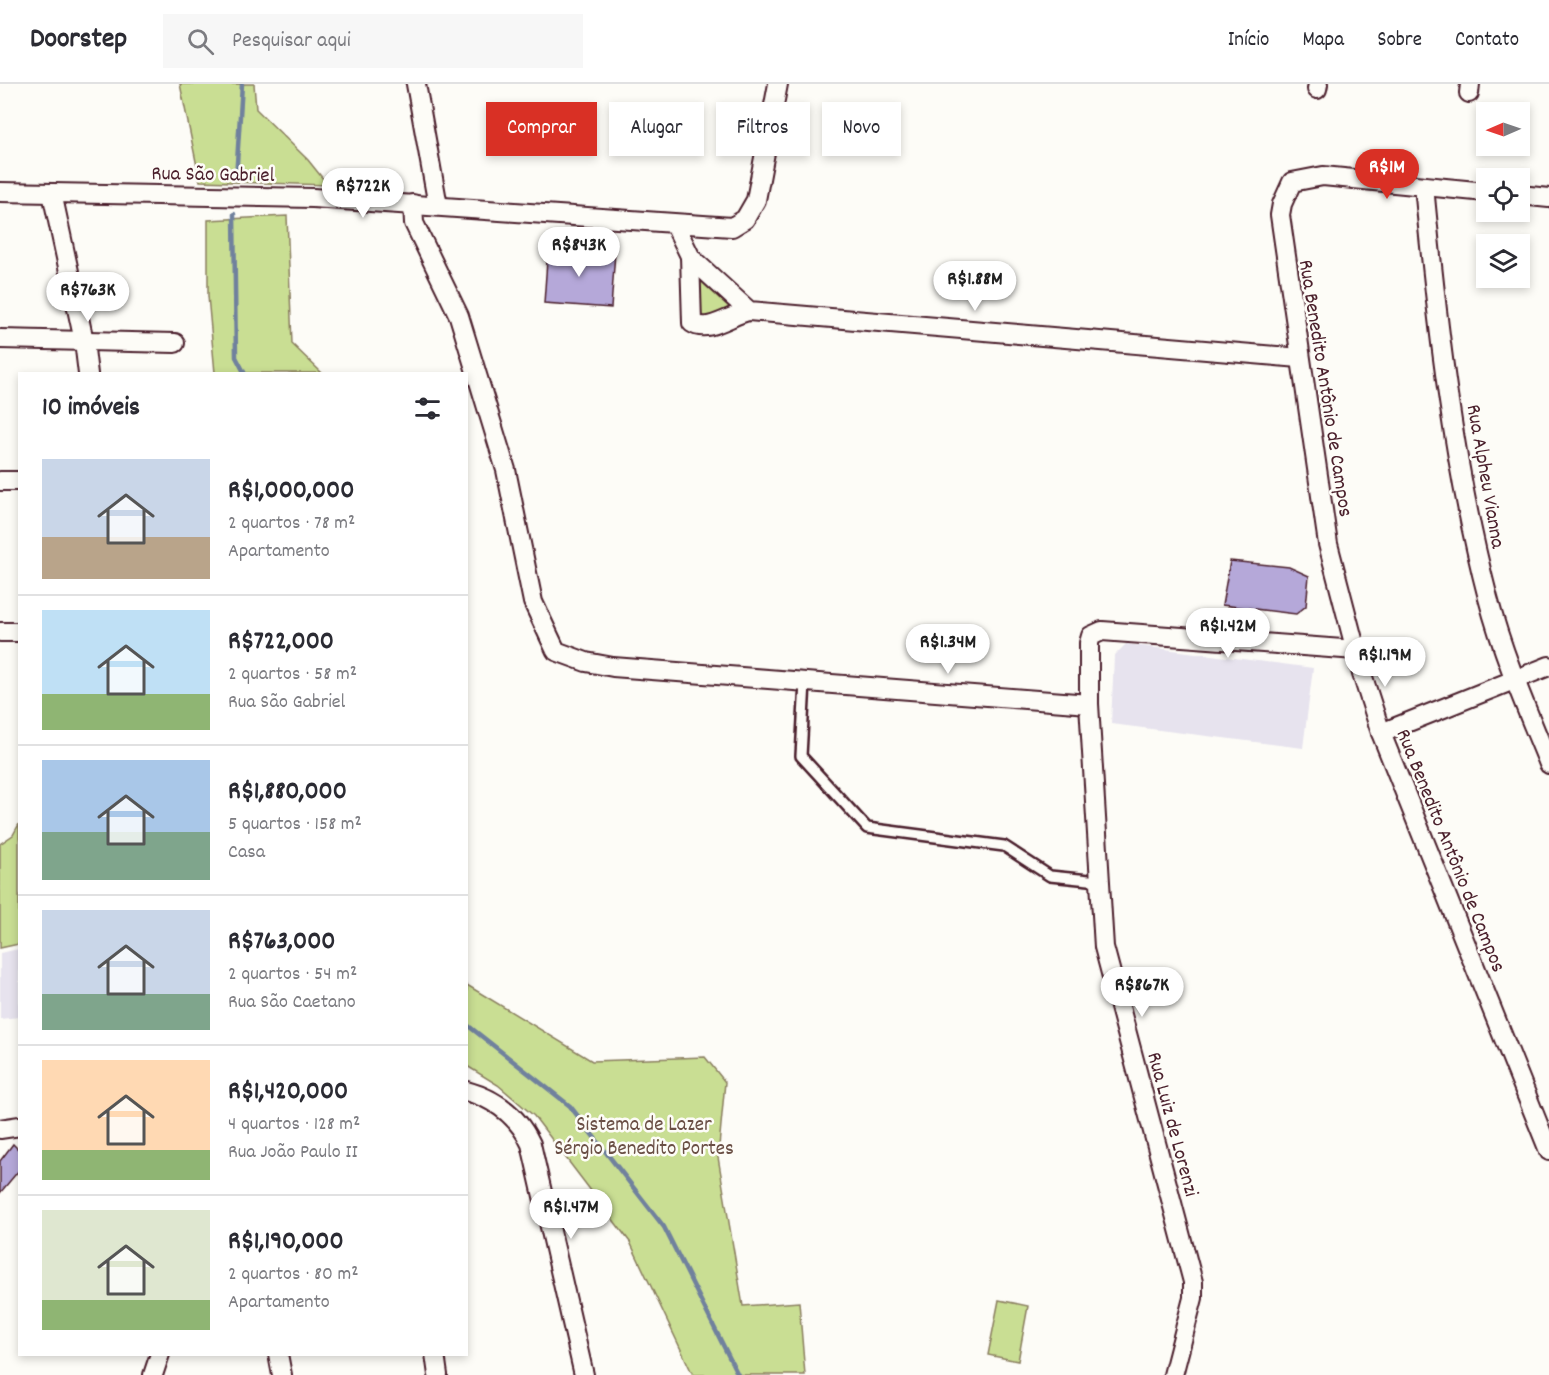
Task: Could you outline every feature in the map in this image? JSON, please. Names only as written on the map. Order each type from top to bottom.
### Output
[{"type":"street","points":[[416,84],[438,206]]},
{"type":"street","name":"Rua São Gabriel","points":[[0,192],[313,198],[728,228],[746,219],[756,200],[773,84]]},
{"type":"street","name":"Rua Benedito Antônio de Campos","points":[[1425,186],[1323,176],[1292,182],[1281,204],[1283,247],[1328,544],[1356,650],[1381,733],[1548,1146]]},
{"type":"street","points":[[1425,186],[1476,191]]},
{"type":"street","name":"Rua Alpheu Vianna","points":[[1425,186],[1432,272],[1459,454],[1488,599],[1515,680],[1549,764]]},
{"type":"street","points":[[52,193],[84,341],[88,372]]},
{"type":"street","points":[[1530,196],[1549,198]]},
{"type":"street","points":[[413,204],[414,223],[459,316],[506,470],[533,602],[556,651],[586,662],[613,667],[1089,704]]},
{"type":"street","points":[[675,225],[690,256],[749,311]]},
{"type":"street","points":[[690,256],[692,323],[699,327],[709,326],[749,311],[1300,358]]},
{"type":"street","points":[[0,339],[175,343]]},
{"type":"street","points":[[0,481],[18,481]]},
{"type":"street","name":"Rua Luiz de Lorenzi","points":[[1173,1375],[1193,1298],[1193,1282],[1104,947],[1089,704],[1087,653],[1089,643],[1095,634],[1102,631],[1356,650]]},
{"type":"street","points":[[0,632],[18,632]]},
{"type":"street","points":[[1381,733],[1549,666]]},
{"type":"street","points":[[468,1092],[494,1102],[519,1123],[531,1144],[584,1375]]},
{"type":"street","points":[[0,1129],[18,1126]]},
{"type":"street","points":[[153,1375],[159,1356]]},
{"type":"street","points":[[278,1356],[282,1375]]},
{"type":"street","points":[[435,1356],[438,1375]]},
{"type":"lane","points":[[805,682],[801,756],[867,828],[1004,846],[1050,876],[1099,881]]},
{"type":"shaded area","points":[[1126,644],[1313,668],[1303,748],[1111,724],[1114,656]]},
{"type":"shaded area","points":[[18,949],[18,1017],[0,1019],[0,953]]},
{"type":"green space","points":[[180,84],[254,84],[256,109],[308,160],[328,185],[200,181]]},
{"type":"green space","points":[[287,216],[292,344],[321,372],[215,372],[208,296],[208,220]]},
{"type":"green space","points":[[695,276],[732,310],[696,322]]},
{"type":"green space","points":[[18,826],[18,944],[0,948],[0,844],[13,835]]},
{"type":"green space","name":"Sistema de Lazer Sérgio Benedito Portes","points":[[468,986],[592,1061],[705,1057],[725,1082],[718,1157],[743,1306],[799,1302],[805,1375],[693,1375],[630,1242],[534,1116],[498,1085],[468,1067]]},
{"type":"green space","points":[[999,1300],[1028,1306],[1018,1361],[988,1355]]},
{"type":"building","points":[[548,247],[615,252],[611,308],[544,303]]},
{"type":"building","points":[[1230,561],[1289,567],[1309,576],[1306,606],[1296,614],[1222,605]]},
{"type":"building","points":[[13,1144],[18,1149],[18,1171],[0,1193],[0,1161]]},
{"type":"waterway","points":[[236,179],[242,84]]},
{"type":"waterway","points":[[234,214],[236,357],[244,372]]},
{"type":"waterway","points":[[468,1026],[570,1106],[664,1227],[738,1375]]}]
